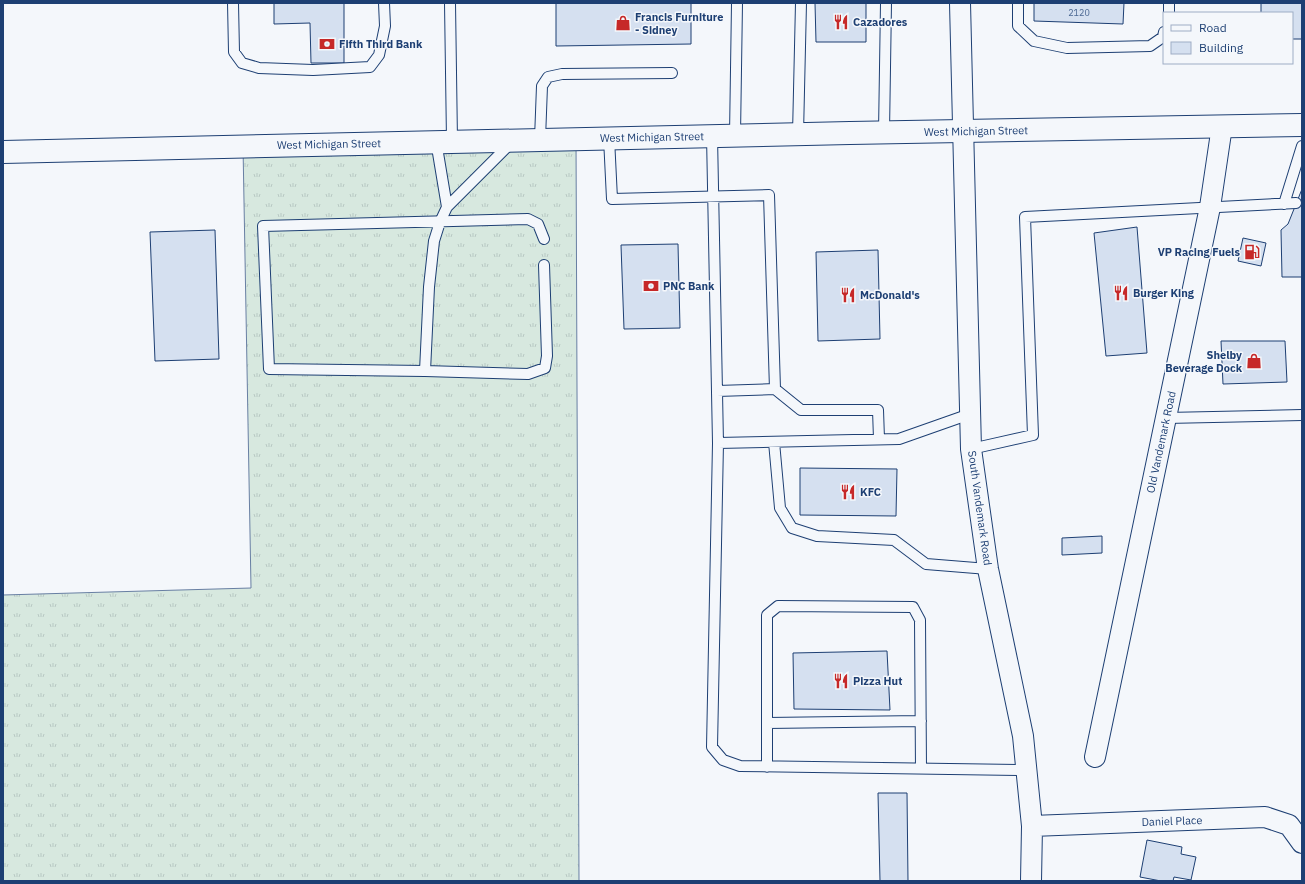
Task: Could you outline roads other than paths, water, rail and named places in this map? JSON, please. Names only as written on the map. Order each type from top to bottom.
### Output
[{"type":"main road","name":"West Michigan Street","points":[[3,152],[540,139],[1302,125]]},
{"type":"street","name":"South Vandemark Road","points":[[960,3],[971,449],[988,569],[1023,736],[1032,826],[1031,881]]},
{"type":"street","name":"Old Vandemark Road","points":[[1095,757],[1210,207],[1222,126]]},
{"type":"street","name":"Daniel Place","points":[[1032,826],[1265,817],[1289,825],[1302,843]]},
{"type":"lane","points":[[233,3],[234,52],[242,63],[259,68],[314,70],[370,67],[379,55],[385,26],[384,3]]},
{"type":"lane","points":[[447,207],[444,141],[450,3]]},
{"type":"lane","points":[[735,135],[737,3]]},
{"type":"lane","points":[[798,134],[801,3]]},
{"type":"lane","points":[[884,132],[886,3]]},
{"type":"lane","points":[[1018,3],[1018,26],[1034,42],[1067,48],[1150,46],[1163,37]]},
{"type":"lane","points":[[540,139],[542,86],[548,77],[562,74],[672,73]]},
{"type":"lane","points":[[712,136],[718,444],[712,747],[723,760],[740,766],[1026,770]]},
{"type":"lane","points":[[609,138],[612,199],[769,195],[775,389]]},
{"type":"lane","points":[[425,371],[429,287],[434,241],[440,222],[447,207],[515,140]]},
{"type":"lane","points":[[1284,204],[1302,146]]},
{"type":"lane","points":[[971,449],[1033,435],[1025,217],[1296,203]]},
{"type":"lane","points":[[544,239],[538,224],[528,219],[263,226],[269,369],[528,374],[545,368],[547,356],[544,265]]},
{"type":"lane","points":[[717,391],[775,389],[801,410],[878,410],[879,439]]},
{"type":"lane","points":[[718,444],[899,439],[970,414]]},
{"type":"lane","points":[[1166,418],[1302,415]]},
{"type":"lane","points":[[774,442],[780,508],[792,528],[817,536],[894,540],[926,564],[988,569]]},
{"type":"lane","points":[[767,767],[767,615],[778,606],[913,607],[920,620],[921,769]]},
{"type":"lane","points":[[767,723],[921,721]]},
{"type":"place","name":"Cazadores","points":[[841,22]]},
{"type":"place","name":"Francis Furniture - Sidney","points":[[623,23]]},
{"type":"place","name":"Fifth Third Bank","points":[[327,44]]},
{"type":"place","name":"VP Racing Fuels","points":[[1252,252]]},
{"type":"place","name":"PNC Bank","points":[[651,286]]},
{"type":"place","name":"Burger King","points":[[1121,293]]},
{"type":"place","name":"McDonald's","points":[[848,295]]},
{"type":"place","name":"Shelby Beverage Dock","points":[[1254,361]]},
{"type":"place","name":"KFC","points":[[848,492]]},
{"type":"place","name":"Pizza Hut","points":[[841,681]]}]
